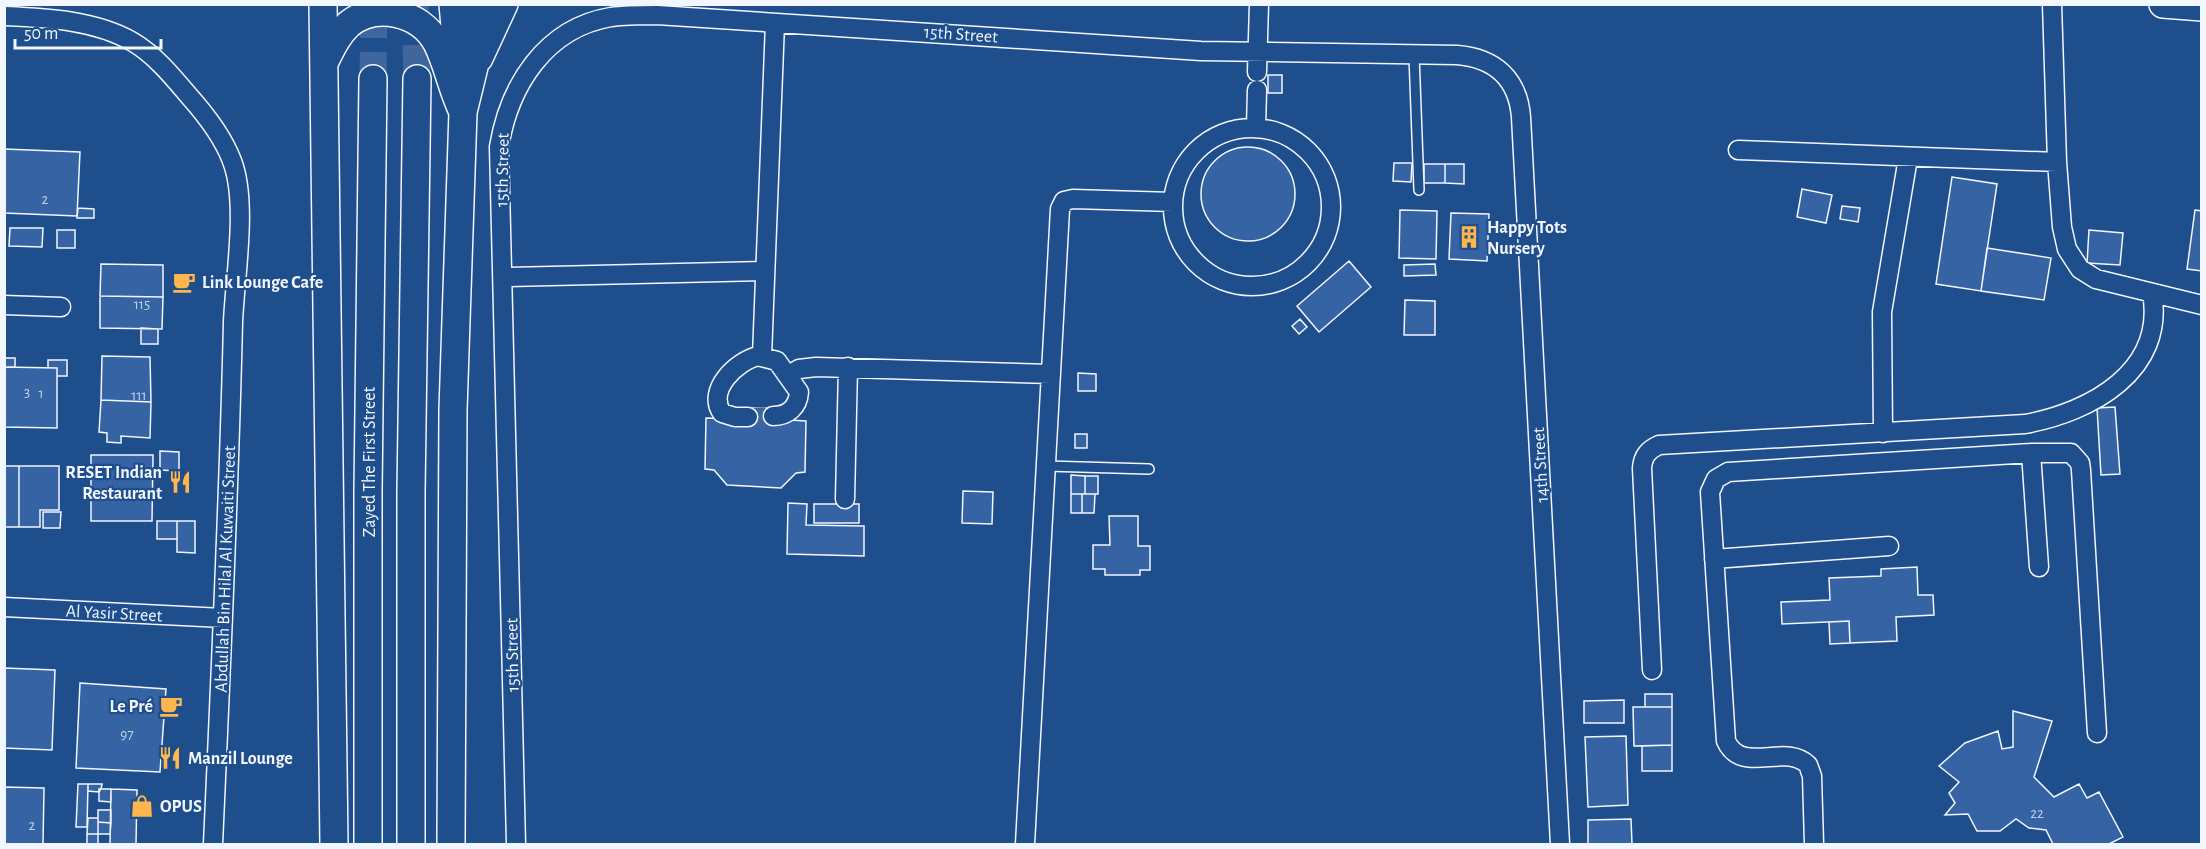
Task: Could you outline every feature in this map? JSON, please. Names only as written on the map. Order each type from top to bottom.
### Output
[{"type":"main road","points":[[451,844],[453,410],[464,112],[453,4]]},
{"type":"main road","points":[[464,112],[474,67],[475,4]]},
{"type":"main road","points":[[474,67],[504,4]]},
{"type":"main road","points":[[2163,4],[2202,7]]},
{"type":"main road","points":[[323,5],[334,844]]},
{"type":"main road","points":[[323,64],[337,37],[358,17],[388,12],[403,15],[428,31],[437,43],[464,112]]},
{"type":"main road","name":"Zayed The First Street","points":[[368,844],[368,491],[373,79]]},
{"type":"main road","points":[[411,844],[411,492],[417,79]]},
{"type":"street","points":[[1256,127],[1259,4]]},
{"type":"street","points":[[2052,4],[2057,162],[2064,238],[2072,259],[2080,269],[2096,279],[2202,304]]},
{"type":"street","name":"15th Street","points":[[516,844],[499,147],[509,103],[520,81],[532,64],[553,44],[589,23],[609,17],[657,15],[1147,48],[1474,57],[1491,63],[1504,73],[1514,87]]},
{"type":"street","name":"Abdullah Bin Hilal Al Kuwaiti Street","points":[[4,16],[60,20],[111,33],[134,43],[162,66],[197,105],[223,142],[232,162],[239,188],[228,535],[213,844]]},
{"type":"street","points":[[762,356],[775,23]]},
{"type":"street","name":"14th Street","points":[[1514,87],[1521,117],[1560,844]]},
{"type":"street","points":[[1256,127],[1286,135],[1299,143],[1320,166],[1327,180],[1332,210],[1330,226],[1316,254],[1306,266],[1286,278],[1263,285],[1240,285],[1218,278],[1198,265],[1184,247],[1177,232],[1173,202],[1180,172],[1199,148],[1225,132],[1256,127]]},
{"type":"street","points":[[1738,150],[2057,162]]},
{"type":"street","points":[[1883,432],[1883,293],[1891,264],[1908,158]]},
{"type":"street","points":[[1025,844],[1061,205],[1073,199],[1173,202]]},
{"type":"street","points":[[503,277],[765,272]]},
{"type":"street","points":[[1652,670],[1642,468],[1648,452],[1659,445],[2025,424],[2064,415],[2083,406],[2120,382],[2144,353],[2153,330],[2152,293]]},
{"type":"street","points":[[4,305],[61,307]]},
{"type":"street","points":[[748,417],[726,416],[716,401],[716,394],[744,361],[762,356],[777,362],[798,387],[797,403],[787,414],[773,416]]},
{"type":"street","points":[[789,375],[807,367],[1051,374]]},
{"type":"street","points":[[846,499],[848,367]]},
{"type":"street","points":[[1814,844],[1812,776],[1808,765],[1791,756],[1743,757],[1733,752],[1726,741],[1710,492],[1716,479],[1728,472],[2031,453],[2066,452],[2076,457],[2079,463],[2097,734]]},
{"type":"street","points":[[2031,453],[2039,567]]},
{"type":"street","points":[[1714,559],[1889,546]]},
{"type":"street","name":"Al Yasir Street","points":[[4,607],[223,618]]},
{"type":"lane","points":[[1414,55],[1419,190]]},
{"type":"lane","points":[[1046,466],[1149,470]]},
{"type":"building","points":[[1268,75],[1282,75],[1282,93],[1268,93]]},
{"type":"building","points":[[1248,147],[1266,151],[1281,161],[1291,176],[1295,194],[1291,212],[1281,227],[1266,237],[1248,241],[1230,237],[1215,227],[1205,212],[1201,194],[1205,176],[1215,161],[1230,151]]},
{"type":"building","points":[[4,149],[80,152],[77,216],[4,213]]},
{"type":"building","points":[[1394,163],[1412,163],[1411,182],[1393,181]]},
{"type":"building","points":[[1424,164],[1445,164],[1445,183],[1424,183]]},
{"type":"building","points":[[1445,164],[1464,164],[1464,184],[1445,183]]},
{"type":"building","points":[[1952,177],[1997,184],[1981,291],[1936,284]]},
{"type":"building","points":[[1802,189],[1832,195],[1826,223],[1797,217]]},
{"type":"building","points":[[1842,206],[1860,208],[1858,222],[1840,219]]},
{"type":"building","points":[[78,208],[94,209],[94,218],[77,218]]},
{"type":"building","points":[[1400,210],[1437,211],[1436,259],[1399,258]]},
{"type":"building","points":[[2195,210],[2202,211],[2202,271],[2187,269]]},
{"type":"building","name":"Happy Tots Nursery","points":[[1451,213],[1489,214],[1487,261],[1449,259]]},
{"type":"building","points":[[10,228],[43,228],[42,247],[9,246]]},
{"type":"building","points":[[57,230],[75,230],[75,248],[57,248]]},
{"type":"building","points":[[2089,230],[2123,233],[2120,265],[2087,263]]},
{"type":"building","points":[[1987,248],[2051,258],[2044,300],[1981,291]]},
{"type":"building","points":[[1349,261],[1371,287],[1319,332],[1297,306]]},
{"type":"building","points":[[101,264],[163,265],[163,297],[100,296]]},
{"type":"building","points":[[1435,264],[1436,275],[1404,276],[1404,265]]},
{"type":"building","points":[[100,296],[163,297],[162,329],[100,328]]},
{"type":"building","points":[[1405,300],[1435,301],[1435,335],[1404,335]]},
{"type":"building","points":[[1300,319],[1307,327],[1299,334],[1292,326]]},
{"type":"building","points":[[141,328],[158,329],[158,344],[141,344]]},
{"type":"building","points":[[102,356],[150,357],[151,402],[101,400]]},
{"type":"building","points":[[4,358],[15,358],[15,367],[4,367]]},
{"type":"building","points":[[48,360],[67,360],[67,376],[57,376],[57,368],[48,368]]},
{"type":"building","points":[[4,367],[57,368],[57,428],[4,427]]},
{"type":"building","points":[[1078,373],[1096,374],[1096,391],[1078,391]]},
{"type":"building","points":[[101,400],[151,402],[150,438],[121,436],[121,443],[107,442],[107,433],[99,432]]},
{"type":"building","points":[[2115,407],[2120,474],[2101,475],[2097,408]]},
{"type":"building","points":[[749,408],[772,408],[774,419],[806,421],[805,472],[796,473],[781,488],[727,485],[714,470],[705,469],[706,418],[748,419]]},
{"type":"building","points":[[1075,434],[1087,434],[1087,448],[1075,448]]},
{"type":"building","points":[[160,451],[179,452],[179,471],[160,470]]},
{"type":"building","points":[[91,455],[153,455],[152,521],[91,521]]},
{"type":"building","points":[[4,466],[19,466],[19,527],[4,527]]},
{"type":"building","points":[[19,466],[59,466],[59,510],[40,510],[40,527],[19,527]]},
{"type":"building","points":[[1071,475],[1085,476],[1085,494],[1071,494]]},
{"type":"building","points":[[1085,476],[1098,476],[1098,494],[1085,494]]},
{"type":"building","points":[[963,491],[993,492],[992,524],[962,523]]},
{"type":"building","points":[[1071,494],[1082,494],[1082,513],[1071,513]]},
{"type":"building","points":[[1082,494],[1095,494],[1094,513],[1082,513]]},
{"type":"building","points":[[788,503],[807,504],[806,525],[864,526],[864,556],[787,554]]},
{"type":"building","points":[[814,504],[859,504],[859,523],[814,523]]},
{"type":"building","points":[[43,512],[61,512],[60,528],[43,528]]},
{"type":"building","points":[[1109,516],[1138,516],[1138,546],[1150,546],[1150,570],[1140,570],[1140,575],[1105,575],[1105,569],[1093,569],[1093,545],[1110,545]]},
{"type":"building","points":[[157,521],[177,521],[177,539],[157,539]]},
{"type":"building","points":[[177,521],[195,521],[195,553],[177,552]]},
{"type":"building","points":[[1917,567],[1918,595],[1933,595],[1934,615],[1896,617],[1897,641],[1850,643],[1849,621],[1782,624],[1781,602],[1830,600],[1829,578],[1881,576],[1881,569]]},
{"type":"building","points":[[1849,621],[1850,643],[1830,644],[1829,622]]},
{"type":"building","points":[[4,668],[55,670],[52,750],[4,748]]},
{"type":"building","points":[[80,683],[166,689],[160,772],[76,768]]},
{"type":"building","points":[[1645,694],[1672,694],[1672,707],[1645,707]]},
{"type":"building","points":[[1624,700],[1624,723],[1584,723],[1584,701]]},
{"type":"building","points":[[1633,707],[1672,707],[1672,745],[1634,746]]},
{"type":"building","points":[[2013,711],[2052,721],[2034,777],[2054,797],[2079,784],[2087,798],[2099,792],[2123,837],[2109,844],[2053,844],[2046,830],[2029,828],[2016,819],[2000,831],[1977,831],[1968,814],[1945,815],[1955,803],[1949,793],[1959,782],[1939,766],[1965,743],[1998,731],[2002,749],[2013,747]]},
{"type":"building","points":[[1626,736],[1628,805],[1588,807],[1585,737]]},
{"type":"building","points":[[1672,745],[1672,771],[1642,771],[1642,746]]},
{"type":"building","points":[[78,784],[88,784],[87,827],[76,827]]},
{"type":"building","points":[[88,784],[102,784],[99,792],[88,791]]},
{"type":"building","points":[[4,787],[44,788],[43,844],[4,844]]},
{"type":"building","points":[[99,789],[111,789],[111,802],[99,801]]},
{"type":"building","points":[[111,789],[137,790],[136,844],[110,844]]},
{"type":"building","points":[[98,810],[111,810],[111,823],[98,822]]},
{"type":"building","points":[[88,818],[98,818],[98,834],[87,834]]},
{"type":"building","points":[[1631,819],[1632,844],[1588,844],[1588,820]]},
{"type":"building","points":[[98,822],[111,823],[110,834],[98,834]]},
{"type":"building","points":[[87,834],[98,834],[98,844],[87,844]]},
{"type":"tunnel","points":[[373,79],[374,4]]},
{"type":"tunnel","points":[[415,4],[417,79]]},
{"type":"tunnel","points":[[748,417],[773,416]]},
{"type":"place","name":"Happy Tots Nursery","points":[[1469,237]]},
{"type":"place","name":"Link Lounge Cafe","points":[[184,282]]},
{"type":"place","name":"RESET Indian Restaurant","points":[[180,482]]},
{"type":"place","name":"Le Pré","points":[[171,706]]},
{"type":"place","name":"Manzil Lounge","points":[[170,758]]},
{"type":"place","name":"OPUS","points":[[142,806]]}]
